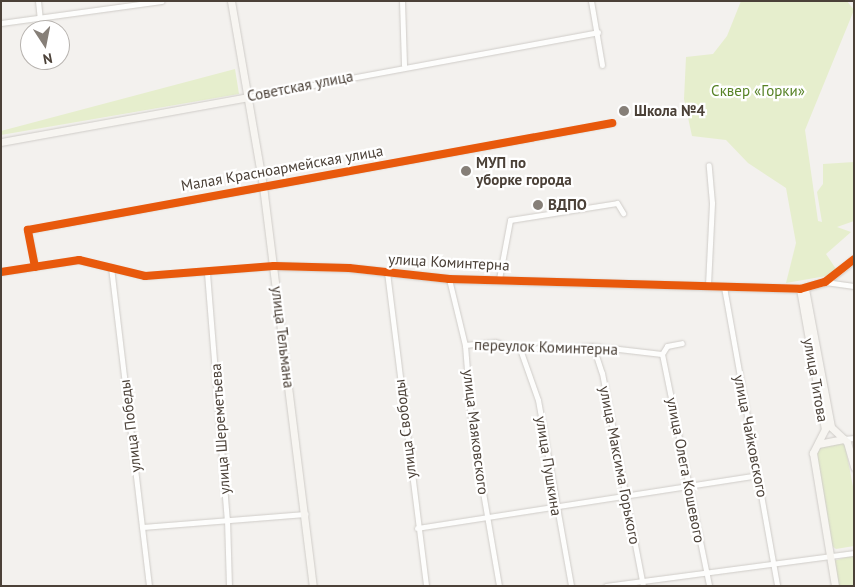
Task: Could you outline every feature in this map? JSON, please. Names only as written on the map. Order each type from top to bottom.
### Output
[{"type":"street","points":[[38,1],[40,19]]},
{"type":"street","points":[[1,23],[162,1]]},
{"type":"street","name":"улица Тельмана","points":[[231,1],[263,186],[313,586]]},
{"type":"street","points":[[402,1],[404,66]]},
{"type":"street","points":[[591,1],[598,32],[602,65]]},
{"type":"street","name":"Советская улица","points":[[1,142],[248,97],[404,66],[598,32]]},
{"type":"street","name":"Малая Красноармейская улица","points":[[35,267],[28,230],[612,122]]},
{"type":"street","points":[[708,285],[712,204],[709,165]]},
{"type":"street","points":[[499,279],[510,220],[617,203],[623,214]]},
{"type":"street","name":"улица Коминтерна","points":[[35,267],[79,260],[111,266],[145,276],[274,266],[386,272],[449,279],[802,289],[825,282],[854,258]]},
{"type":"street","name":"улица Победы","points":[[111,266],[149,586]]},
{"type":"street","points":[[1,272],[35,267]]},
{"type":"street","name":"улица Шереметьева","points":[[207,272],[227,519],[229,586]]},
{"type":"street","name":"улица Свободы","points":[[386,272],[426,586]]},
{"type":"street","name":"улица Маяковского","points":[[449,279],[465,345],[472,422],[499,586]]},
{"type":"street","points":[[825,282],[854,286]]},
{"type":"street","name":"улица Чайковского","points":[[724,287],[777,586]]},
{"type":"street","name":"улица Титова","points":[[802,289],[831,427],[850,446],[854,467]]},
{"type":"street","name":"улица Титова","points":[[802,289],[825,429],[813,452],[835,586]]},
{"type":"street","name":"переулок Коминтерна","points":[[465,345],[495,342],[520,349],[593,346],[662,354]]},
{"type":"street","points":[[662,354],[668,346],[682,343]]},
{"type":"street","name":"улица Максима Горького","points":[[593,346],[602,373],[624,497],[642,583]]},
{"type":"street","name":"улица Пушкина","points":[[520,349],[538,400],[571,586]]},
{"type":"street","name":"улица Олега Кошевого","points":[[662,354],[709,586]]},
{"type":"street","points":[[817,444],[854,438]]},
{"type":"street","points":[[850,446],[854,438]]},
{"type":"street","points":[[418,528],[758,475]]},
{"type":"street","points":[[142,527],[305,514]]},
{"type":"street","points":[[606,586],[642,583],[854,553]]},
{"type":"green space","name":"Сквер «Горки»","points":[[741,1],[847,1],[854,10],[805,130],[818,221],[822,222],[817,192],[823,184],[823,164],[854,162],[854,221],[837,227],[851,232],[826,254],[836,269],[826,276],[786,283],[796,243],[786,188],[748,163],[726,140],[692,136],[684,99],[686,57],[713,54],[727,36]]},
{"type":"green space","points":[[235,69],[239,94],[1,135],[1,131]]},
{"type":"green space","points":[[841,440],[845,445],[854,492],[854,546],[836,549],[831,545],[816,454],[819,447]]},
{"type":"green space","points":[[854,555],[854,586],[836,586],[833,561]]},
{"type":"cycle path","points":[[35,267],[28,230],[612,123]]},
{"type":"cycle path","points":[[1,272],[79,260],[145,276],[274,266],[349,268],[449,279],[800,289],[825,282],[854,259]]},
{"type":"place","name":"Школа №4","points":[[624,111]]},
{"type":"place","name":"МУП по уборке города","points":[[466,171]]},
{"type":"place","name":"ВДПО","points":[[538,205]]}]
